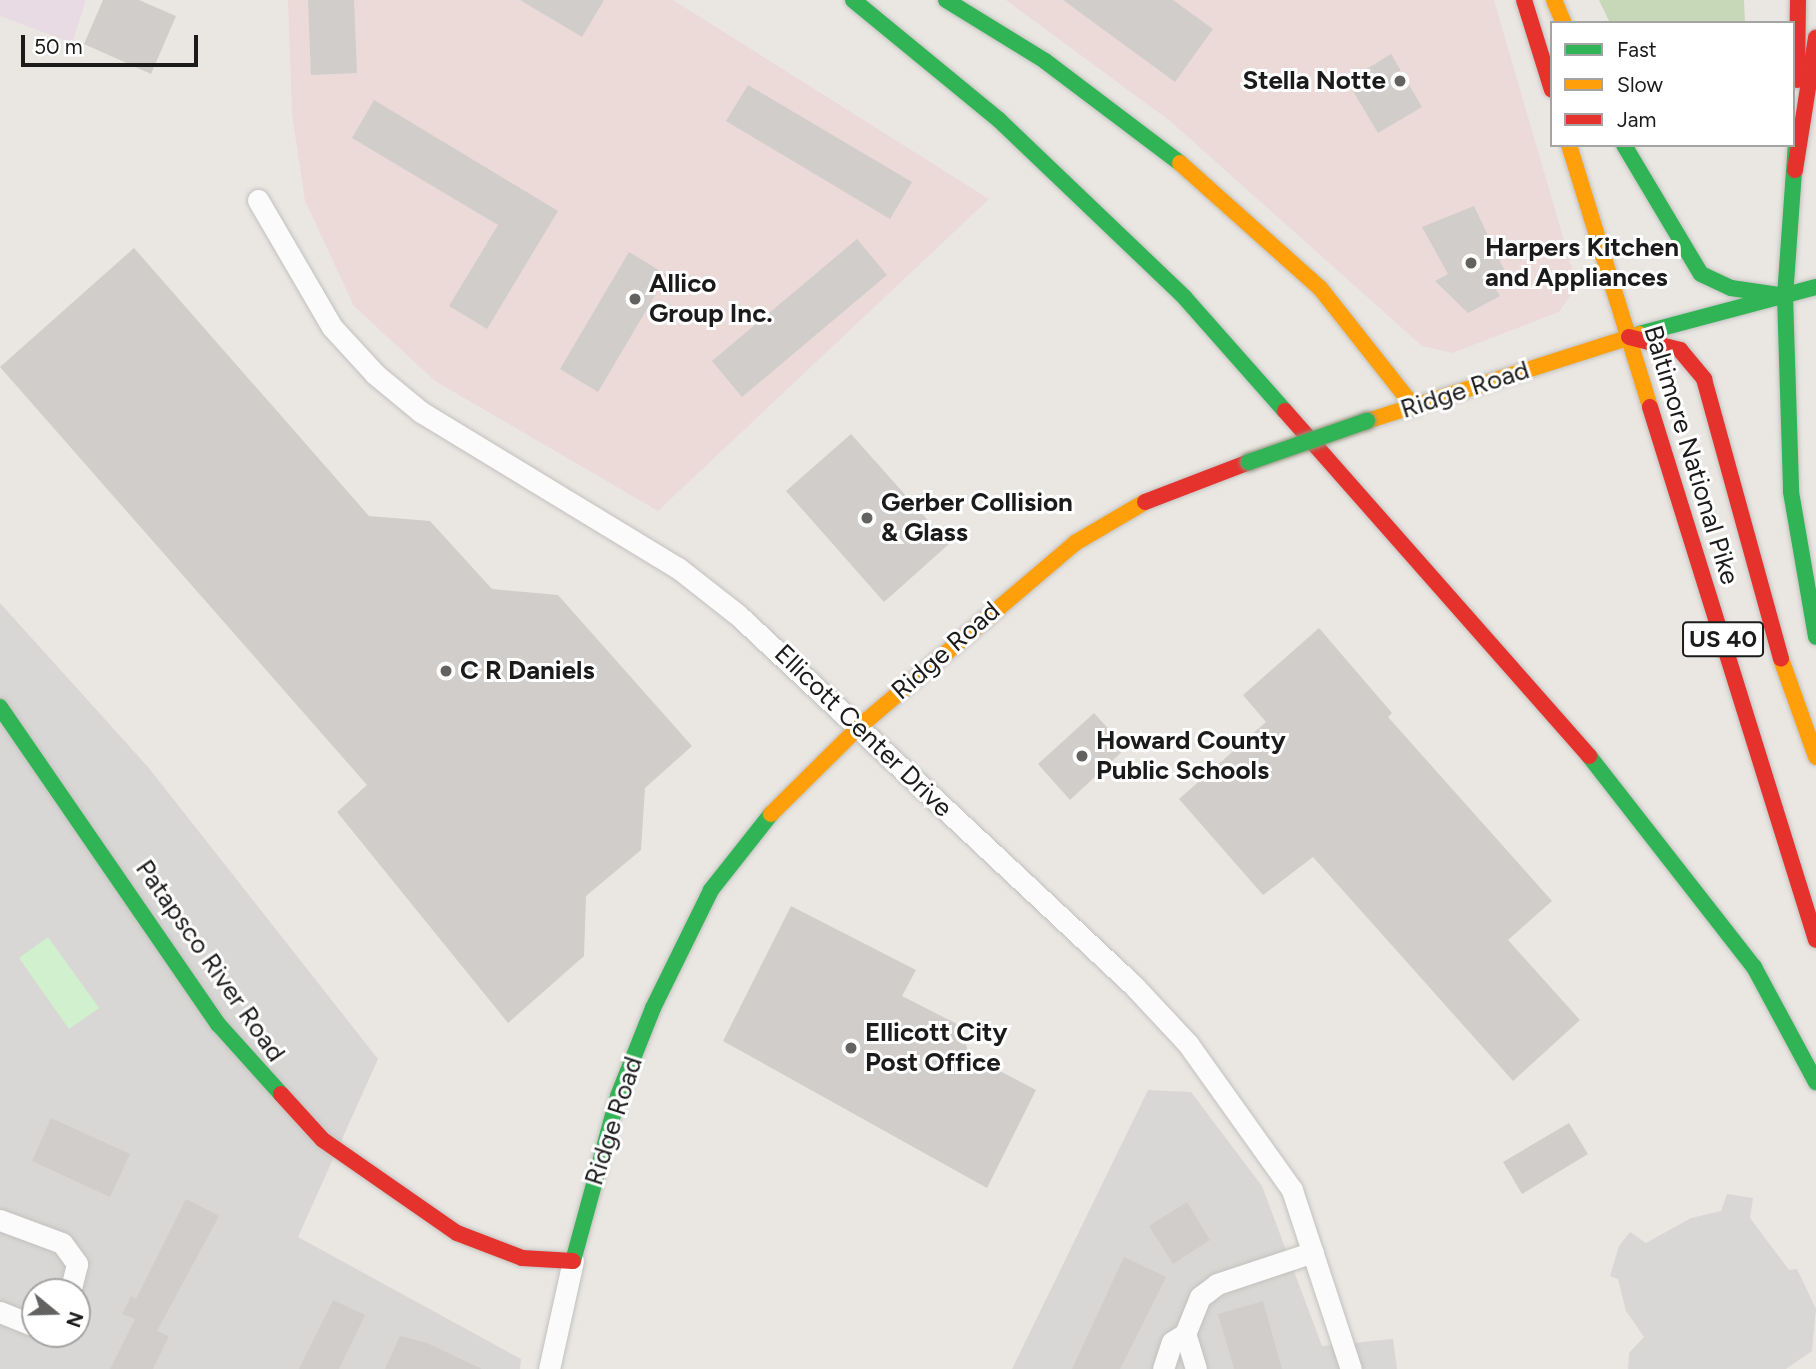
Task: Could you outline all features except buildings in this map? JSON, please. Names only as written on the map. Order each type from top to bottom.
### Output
[{"type":"main road","points":[[853,0],[999,120],[1185,298],[1640,815],[1754,967],[1816,1082]]},
{"type":"main road","points":[[946,0],[1055,69],[1183,165],[1320,288],[1414,407]]},
{"type":"main road","points":[[1524,0],[1550,84]]},
{"type":"main road","points":[[1553,0],[1563,21]]},
{"type":"main road","points":[[1798,0],[1795,170],[1785,296],[1791,492],[1816,637]]},
{"type":"main road","points":[[1795,170],[1816,38]]},
{"type":"main road","name":"Baltimore National Pike","points":[[1570,147],[1816,940]]},
{"type":"main road","points":[[1625,147],[1701,274],[1731,288],[1785,296]]},
{"type":"main road","name":"Ridge Road","points":[[573,1261],[618,1096],[681,946],[711,890],[758,827],[859,727],[1075,543],[1144,502],[1248,462],[1629,337],[1816,287]]},
{"type":"main road","points":[[1629,337],[1680,350],[1704,379],[1790,693],[1816,757]]},
{"type":"main road","name":"Patapsco River Road","points":[[0,707],[80,814],[218,1024],[323,1140],[457,1233],[522,1258],[573,1261]]},
{"type":"street","name":"Ellicott Center Drive","points":[[257,200],[332,327],[375,373],[464,440],[678,568],[795,664],[1188,1044],[1292,1190],[1351,1369]]},
{"type":"street","points":[[0,1220],[62,1243],[77,1264],[73,1278]]},
{"type":"street","points":[[1163,1369],[1172,1342],[1185,1334],[1199,1297],[1217,1284],[1313,1252]]},
{"type":"street","name":"Ridge Road","points":[[549,1369],[573,1261]]},
{"type":"street","points":[[0,1312],[21,1320]]},
{"type":"street","points":[[1185,1334],[1196,1369]]},
{"type":"shaded area","points":[[0,0],[86,0],[72,43],[0,16]]},
{"type":"shaded area","points":[[288,0],[673,0],[989,199],[658,511],[435,381],[354,306],[305,201],[292,114]]},
{"type":"shaded area","points":[[1006,0],[1494,0],[1577,285],[1559,312],[1452,353],[1422,346],[1170,121]]},
{"type":"shaded area","points":[[0,603],[148,767],[378,1059],[298,1237],[521,1359],[520,1369],[0,1369]]},
{"type":"shaded area","points":[[1148,1090],[1191,1092],[1262,1186],[1322,1346],[1393,1339],[1397,1369],[1012,1369]]},
{"type":"shaded area","points":[[1727,1194],[1753,1198],[1750,1218],[1789,1270],[1797,1269],[1816,1309],[1812,1351],[1786,1369],[1628,1369],[1629,1353],[1644,1337],[1626,1311],[1618,1279],[1610,1276],[1619,1246],[1630,1232],[1646,1243],[1691,1218],[1721,1211]]},
{"type":"green space","points":[[1599,0],[1744,0],[1745,21],[1609,21]]},
{"type":"green space","points":[[48,937],[99,1008],[69,1029],[19,958]]},
{"type":"traffic: fast","points":[[853,0],[999,120],[1185,298],[1285,411]]},
{"type":"traffic: fast","points":[[946,0],[1045,61],[1180,163]]},
{"type":"traffic: fast","points":[[1796,143],[1785,296],[1791,492],[1816,637]]},
{"type":"traffic: fast","points":[[1625,147],[1701,274],[1731,288],[1785,296]]},
{"type":"traffic: fast","points":[[1639,334],[1816,287]]},
{"type":"traffic: fast","points":[[1249,462],[1367,421]]},
{"type":"traffic: fast","points":[[0,707],[218,1024],[281,1094]]},
{"type":"traffic: fast","points":[[1589,756],[1754,967],[1816,1082]]},
{"type":"traffic: fast","points":[[573,1261],[618,1096],[653,1008],[711,890],[771,814]]},
{"type":"traffic: slow","points":[[1554,0],[1563,21]]},
{"type":"traffic: slow","points":[[1570,147],[1650,407]]},
{"type":"traffic: slow","points":[[1180,163],[1320,288],[1414,407]]},
{"type":"traffic: slow","points":[[1367,421],[1639,334]]},
{"type":"traffic: slow","points":[[771,814],[859,727],[1075,543],[1145,502]]},
{"type":"traffic: slow","points":[[1781,659],[1816,757]]},
{"type":"traffic: jam","points":[[1524,0],[1550,84]]},
{"type":"traffic: jam","points":[[1797,80],[1798,0]]},
{"type":"traffic: jam","points":[[1795,170],[1816,38]]},
{"type":"traffic: jam","points":[[1629,337],[1680,350],[1704,379],[1781,659]]},
{"type":"traffic: jam","points":[[1650,407],[1816,940]]},
{"type":"traffic: jam","points":[[1285,411],[1589,756]]},
{"type":"traffic: jam","points":[[1145,502],[1249,462]]},
{"type":"traffic: jam","points":[[281,1094],[323,1140],[457,1233],[522,1258],[573,1261]]},
{"type":"place","name":"Stella Notte","points":[[1400,81]]},
{"type":"place","name":"Harpers Kitchen and Appliances","points":[[1471,263]]},
{"type":"place","name":"Allico Group Inc.","points":[[635,299]]},
{"type":"place","name":"Gerber Collision & Glass","points":[[867,518]]},
{"type":"place","name":"C R Daniels","points":[[446,671]]},
{"type":"place","name":"Howard County Public Schools","points":[[1082,756]]},
{"type":"place","name":"Ellicott City Post Office","points":[[851,1048]]}]
